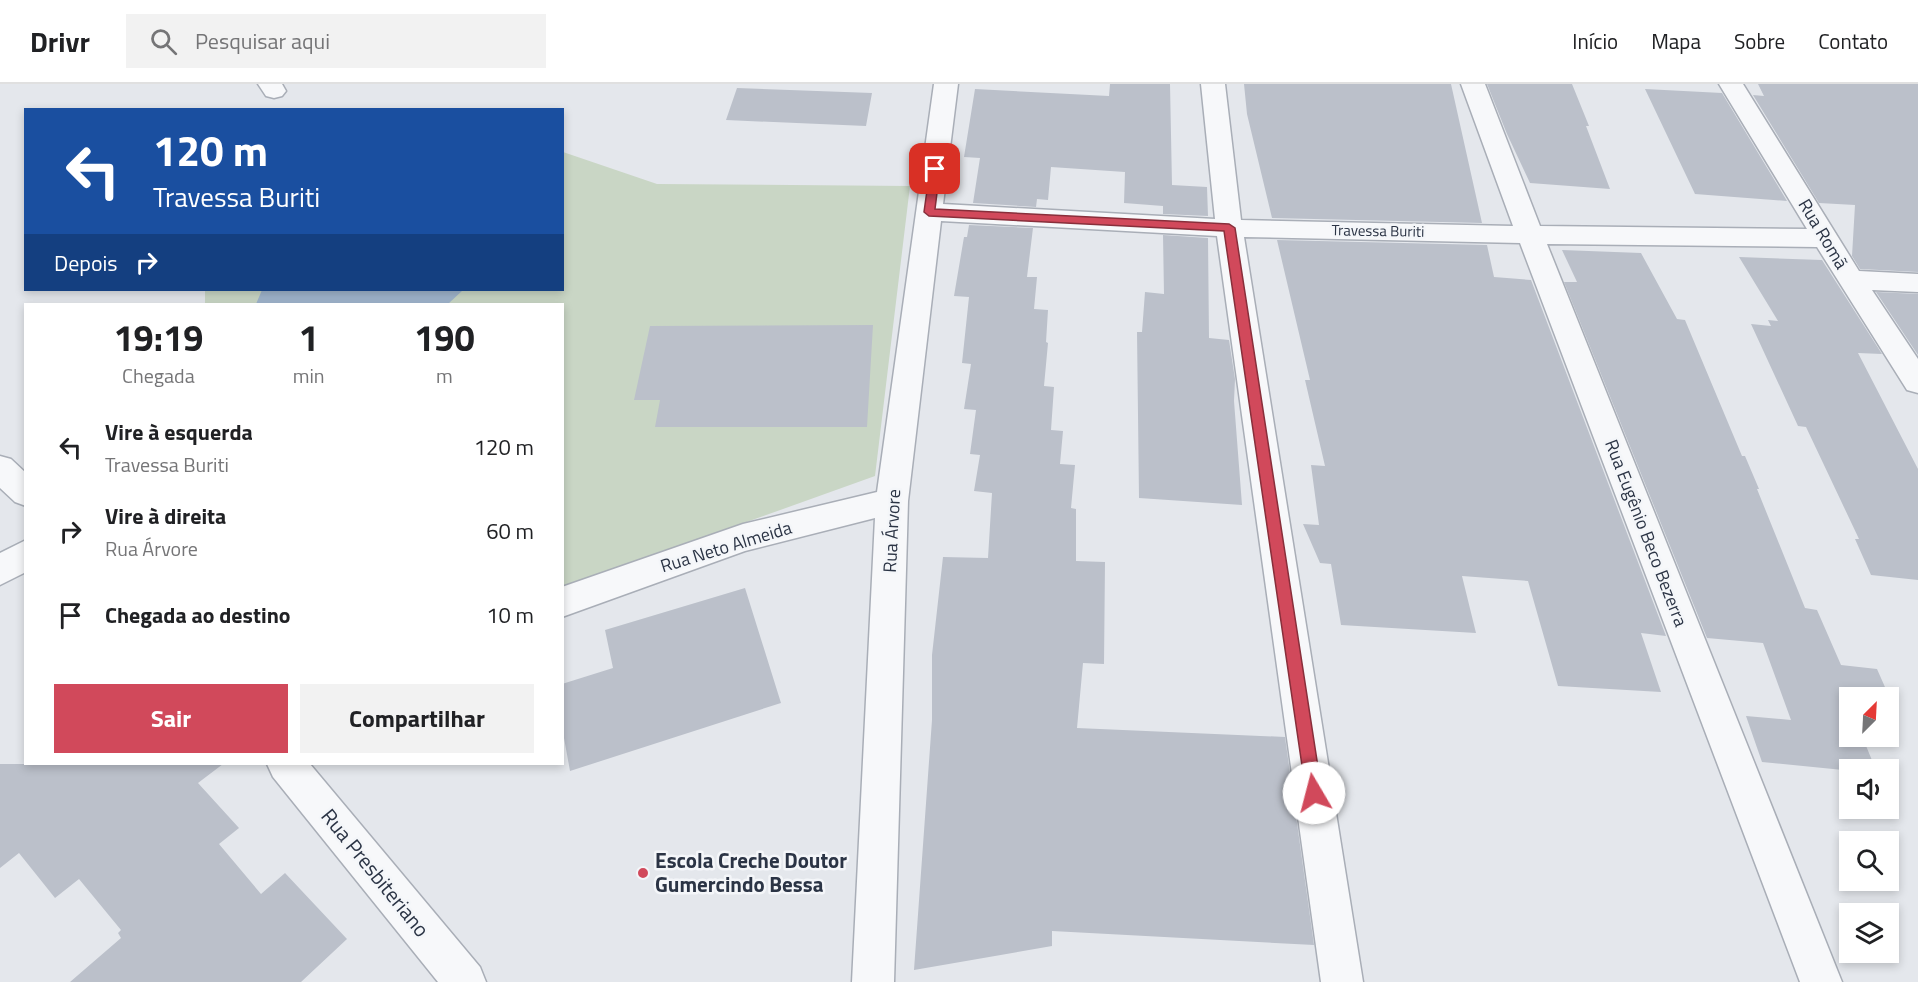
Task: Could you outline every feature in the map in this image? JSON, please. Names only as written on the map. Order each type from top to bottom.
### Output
[{"type":"street","name":"Rua Árvore","points":[[873,982],[892,501],[946,84]]},
{"type":"street","points":[[1213,84],[1229,228],[1342,982]]},
{"type":"street","name":"Rua Eugênio Beco Bezerra","points":[[1473,84],[1821,982]]},
{"type":"street","name":"Rua Romã","points":[[1731,84],[1851,280],[1918,382]]},
{"type":"street","name":"Travessa Buriti","points":[[929,212],[1229,228],[1530,235],[1827,238]]},
{"type":"street","points":[[1851,280],[1918,283]]},
{"type":"street","points":[[0,468],[24,491]]},
{"type":"street","name":"Rua Neto Almeida","points":[[564,601],[743,538],[892,501]]},
{"type":"street","points":[[0,571],[24,555]]},
{"type":"street","name":"Rua Presbiteriano","points":[[287,765],[465,982]]},
{"type":"green space","points":[[564,152],[657,184],[910,186],[875,476],[564,588],[564,303],[205,303],[205,291],[564,291]]},
{"type":"water","points":[[262,291],[462,291],[449,303],[256,303]]},
{"type":"building","points":[[1110,84],[1170,84],[1172,185],[1207,187],[1208,216],[1163,214],[1163,206],[1124,203],[1125,172],[1051,167],[1048,200],[1037,199],[1036,207],[973,203],[980,158],[964,157],[975,89],[1109,96]]},
{"type":"building","points":[[1244,84],[1451,84],[1482,223],[1272,218],[1247,114]]},
{"type":"building","points":[[1487,84],[1572,84],[1610,189],[1530,183]]},
{"type":"building","points":[[1758,84],[1918,84],[1918,272],[1860,269],[1852,256],[1855,205],[1819,203],[1753,95],[1764,96]]},
{"type":"building","points":[[737,88],[872,93],[866,126],[726,120]]},
{"type":"building","points":[[1645,89],[1722,93],[1787,201],[1695,194]]},
{"type":"building","points":[[969,225],[1033,228],[1027,277],[1037,277],[1034,309],[1048,310],[1044,386],[1054,387],[1051,430],[1063,431],[1060,464],[1075,465],[1071,508],[1076,509],[1076,561],[1105,562],[1104,664],[1083,663],[1077,728],[1285,737],[1314,945],[1052,931],[1052,946],[914,970],[932,720],[932,655],[943,557],[988,558],[992,493],[974,491],[980,455],[970,454],[976,410],[964,409],[971,364],[962,363],[969,297],[954,296],[964,237],[967,237]]},
{"type":"building","points":[[1163,235],[1208,238],[1209,338],[1229,340],[1235,379],[1234,401],[1242,505],[1139,498],[1137,332],[1142,332],[1145,292],[1164,294]]},
{"type":"building","points":[[1277,240],[1487,245],[1494,277],[1531,280],[1666,636],[1641,633],[1661,692],[1558,686],[1528,581],[1462,576],[1476,633],[1341,625],[1331,564],[1320,563],[1303,524],[1319,525],[1311,465],[1325,466],[1305,380],[1310,380]]},
{"type":"building","points":[[1562,250],[1641,253],[1677,319],[1685,320],[1742,456],[1745,456],[1759,489],[1757,489],[1805,608],[1817,610],[1841,665],[1877,669],[1885,687],[1839,687],[1839,747],[1867,747],[1871,759],[1839,759],[1839,770],[1762,762],[1746,716],[1791,720],[1763,643],[1707,638],[1564,282],[1577,282]]},
{"type":"building","points":[[1739,257],[1822,260],[1882,354],[1858,353],[1918,469],[1918,580],[1871,575],[1855,539],[1859,539],[1806,427],[1798,426],[1751,324],[1771,326],[1768,320],[1778,321]]},
{"type":"building","points":[[1876,292],[1918,294],[1918,355]]},
{"type":"building","points":[[873,325],[867,427],[655,427],[660,400],[634,400],[650,326]]},
{"type":"building","points":[[745,588],[781,703],[570,771],[564,738],[564,683],[613,668],[605,630]]},
{"type":"building","points":[[0,764],[222,765],[198,783],[239,828],[219,844],[261,894],[285,873],[347,939],[301,982],[70,982],[121,938],[118,933],[121,930],[79,879],[55,898],[19,853],[0,868]]},
{"type":"place","name":"Escola Creche Doutor Gumercindo Bessa","points":[[643,873]]},
{"type":"route","points":[[935,169],[929,212],[1229,228],[1314,793]]}]
